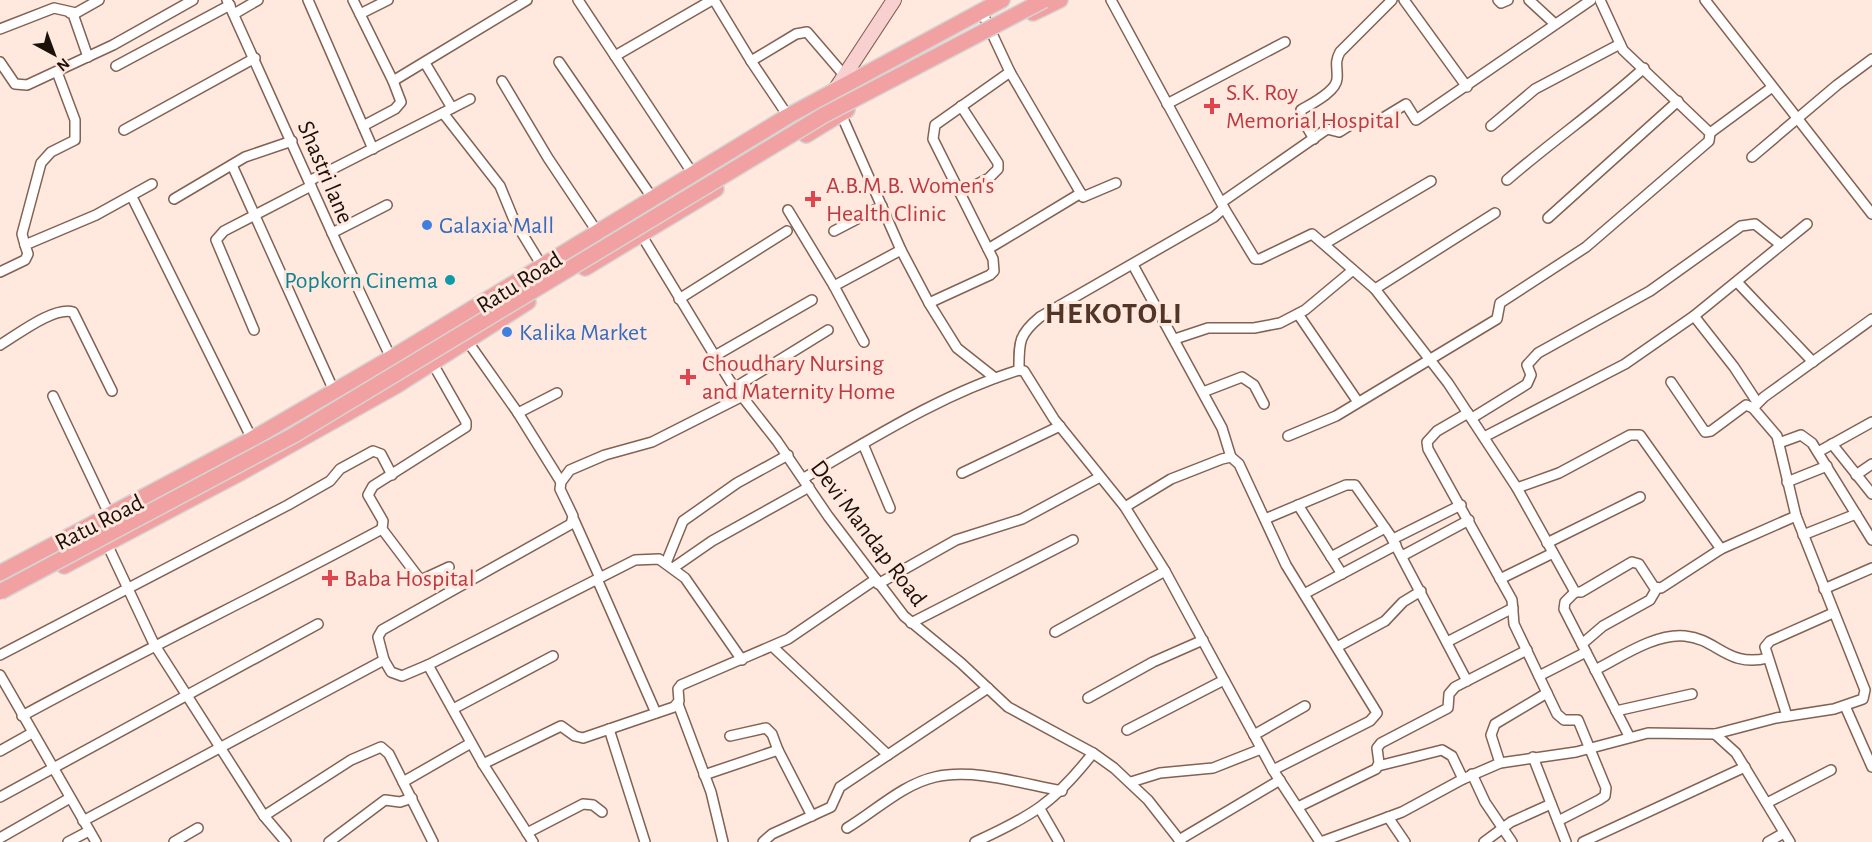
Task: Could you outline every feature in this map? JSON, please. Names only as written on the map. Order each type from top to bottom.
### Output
[{"type":"main road","name":"Ratu Road","points":[[0,573],[252,438],[391,358],[788,116],[1002,0]]},
{"type":"main road","points":[[0,582],[289,427],[819,107],[1022,0]]},
{"type":"main road","points":[[0,592],[294,435],[824,115],[1044,0]]},
{"type":"main road","name":"Ratu Road","points":[[0,598],[242,472],[433,364],[519,307],[841,114],[1060,0]]},
{"type":"street","points":[[0,28],[54,8],[76,13],[99,0]]},
{"type":"street","points":[[0,62],[15,84],[20,86],[88,57],[193,0]]},
{"type":"street","points":[[116,66],[230,7],[258,0]]},
{"type":"street","points":[[308,0],[373,149]]},
{"type":"street","points":[[353,0],[400,96],[398,106],[363,126]]},
{"type":"street","points":[[360,14],[388,0]]},
{"type":"street","points":[[393,81],[527,0]]},
{"type":"street","points":[[578,0],[693,174]]},
{"type":"street","points":[[615,56],[713,0],[788,116]]},
{"type":"street","points":[[894,0],[835,90],[841,114],[901,250],[929,303],[957,348],[994,378]]},
{"type":"street","points":[[1111,0],[1255,259],[1260,259],[1312,234],[1375,289],[1485,437],[1517,488],[1575,592]]},
{"type":"street","points":[[1314,139],[1301,117],[1301,110],[1332,89],[1336,83],[1335,60],[1340,52],[1392,0]]},
{"type":"street","points":[[1404,0],[1467,87]]},
{"type":"street","points":[[1498,0],[1501,3],[1508,0]]},
{"type":"street","points":[[1529,0],[1555,24]]},
{"type":"street","points":[[1019,370],[1019,342],[1032,324],[1214,217],[1223,205],[1327,129],[1339,132],[1356,122],[1373,124],[1406,104],[1416,120],[1591,0]]},
{"type":"street","points":[[1600,0],[1620,44],[1628,55],[1710,133]]},
{"type":"street","points":[[1704,0],[1872,214]]},
{"type":"street","name":"Shastri lane","points":[[230,7],[391,358]]},
{"type":"street","points":[[981,10],[1010,72],[1083,197],[1116,183]]},
{"type":"street","points":[[70,13],[73,14],[88,57]]},
{"type":"street","points":[[751,62],[796,34],[807,32],[844,75]]},
{"type":"street","points":[[1167,104],[1285,42]]},
{"type":"street","points":[[1491,126],[1535,89],[1620,44]]},
{"type":"street","points":[[124,130],[255,58]]},
{"type":"street","points":[[1752,157],[1837,85],[1872,59]]},
{"type":"street","points":[[559,62],[653,199]]},
{"type":"street","points":[[424,63],[447,111],[500,186],[514,220],[542,266]]},
{"type":"street","points":[[1507,180],[1548,144],[1604,105],[1644,68]]},
{"type":"street","points":[[0,272],[25,260],[28,254],[22,234],[41,163],[51,152],[75,140],[75,120],[57,72]]},
{"type":"street","points":[[929,303],[990,275],[995,267],[933,139],[935,124],[1010,72]]},
{"type":"street","points":[[502,81],[548,158],[598,233]]},
{"type":"street","points":[[1288,436],[1336,416],[1428,358],[1497,319],[1500,303],[1586,247],[1709,141],[1710,133],[1771,88]]},
{"type":"street","points":[[254,330],[216,240],[224,231],[373,149],[470,99]]},
{"type":"street","points":[[1548,218],[1678,101]]},
{"type":"street","points":[[960,193],[989,178],[998,169],[998,163],[961,106]]},
{"type":"street","points":[[174,199],[259,150],[292,141]]},
{"type":"street","points":[[232,165],[334,391]]},
{"type":"street","points":[[1324,244],[1431,181]]},
{"type":"street","points":[[25,245],[132,197],[152,184]]},
{"type":"street","points":[[988,249],[1081,193]]},
{"type":"street","points":[[132,197],[252,438]]},
{"type":"street","points":[[332,233],[387,205]]},
{"type":"street","points":[[834,231],[882,206]]},
{"type":"street","points":[[788,210],[834,286],[864,342]]},
{"type":"street","name":"Devi Mandap Road","points":[[629,213],[713,357],[734,388],[788,455],[877,582],[911,623],[1017,713],[1093,753],[1131,783],[1163,817],[1180,841]]},
{"type":"street","points":[[1375,289],[1495,213]]},
{"type":"street","points":[[1558,821],[1605,796],[1606,788],[1578,720],[1560,719],[1514,624],[1512,600],[1461,505],[1432,457],[1428,442],[1437,431],[1470,415],[1530,380],[1527,364],[1538,353],[1650,291],[1741,226],[1755,224],[1781,245]]},
{"type":"street","points":[[1485,437],[1625,364],[1694,316],[1807,224]]},
{"type":"street","points":[[679,299],[787,231]]},
{"type":"street","points":[[834,286],[901,250]]},
{"type":"street","points":[[1133,265],[1222,428],[1231,457],[1239,464],[1286,565],[1377,713],[1375,717],[1273,770]]},
{"type":"street","points":[[1175,339],[1208,328],[1271,326],[1298,314],[1353,270]]},
{"type":"street","points":[[1737,282],[1813,362]]},
{"type":"street","points":[[713,357],[812,300]]},
{"type":"street","points":[[0,345],[42,320],[68,311],[74,312],[112,391]]},
{"type":"street","points":[[1298,314],[1358,402]]},
{"type":"street","points":[[669,565],[712,541],[895,425],[994,378],[1019,370],[1029,375],[1041,400],[1125,507],[1165,571],[1273,770],[1321,842],[1388,817],[1467,776],[1500,763],[1590,748],[1629,736],[1664,732],[1715,734],[1787,716],[1845,706],[1863,699],[1869,688],[1833,613],[1796,516],[1777,436],[1755,405],[1734,367],[1694,316]]},
{"type":"street","points":[[1671,382],[1705,432],[1711,431],[1746,405],[1755,405],[1872,319]]},
{"type":"street","points":[[734,388],[828,330]]},
{"type":"street","points":[[468,342],[518,412],[561,482]]},
{"type":"street","points":[[433,364],[466,422],[466,427],[373,486],[369,495],[383,520],[382,529],[419,578],[427,578],[449,567]]},
{"type":"street","points":[[1203,392],[1242,377],[1254,384],[1264,404]]},
{"type":"street","points":[[518,412],[557,393]]},
{"type":"street","points":[[53,396],[110,516]]},
{"type":"street","points":[[656,713],[560,489],[561,482],[570,470],[580,464],[652,442],[741,397]]},
{"type":"street","points":[[1818,452],[1872,422]]},
{"type":"street","points":[[962,472],[1060,426]]},
{"type":"street","points":[[1517,488],[1559,473],[1630,435],[1640,435],[1721,549]]},
{"type":"street","points":[[1779,443],[1801,435],[1812,443],[1872,540]]},
{"type":"street","points":[[862,444],[890,508]]},
{"type":"street","points":[[1832,444],[1872,494]]},
{"type":"street","points":[[0,655],[305,495],[330,481],[346,466],[373,451],[381,454],[392,475]]},
{"type":"street","points":[[669,565],[683,521],[737,483],[788,455]]},
{"type":"street","points":[[1125,507],[1171,479],[1231,457]]},
{"type":"street","points":[[1856,475],[1872,464]]},
{"type":"street","points":[[1787,482],[1827,466]]},
{"type":"street","points":[[723,842],[721,827],[704,775],[678,705],[681,685],[773,647],[877,582],[956,540],[1022,519],[1100,477]]},
{"type":"street","points":[[1264,519],[1352,483],[1358,488],[1395,542],[1467,681]]},
{"type":"street","points":[[1547,543],[1640,496]]},
{"type":"street","points":[[1298,505],[1342,574]]},
{"type":"street","points":[[1304,594],[1461,505]]},
{"type":"street","points":[[1803,535],[1856,514]]},
{"type":"street","points":[[1539,676],[1584,648],[1603,626],[1650,600],[1657,588],[1721,549],[1796,516]]},
{"type":"street","points":[[574,520],[561,531],[382,630],[378,638],[384,660],[391,672],[398,676],[429,665],[635,560],[648,558],[669,565],[694,590],[742,660]]},
{"type":"street","points":[[1402,556],[1469,520]]},
{"type":"street","points":[[1331,557],[1385,528]]},
{"type":"street","points":[[22,716],[154,644],[289,579],[382,529]]},
{"type":"street","points":[[911,623],[1074,540]]},
{"type":"street","points":[[107,544],[154,644],[186,698],[222,748],[264,816],[286,842]]},
{"type":"street","points":[[1500,579],[1553,553]]},
{"type":"street","points":[[1629,736],[1564,609],[1565,602],[1575,592],[1581,592],[1632,562],[1639,564],[1650,584],[1657,588]]},
{"type":"street","points":[[1824,590],[1872,568]]},
{"type":"street","points":[[1055,632],[1165,571]]},
{"type":"street","points":[[1337,647],[1385,621],[1403,602],[1421,591]]},
{"type":"street","points":[[1447,642],[1513,608]]},
{"type":"street","points":[[1787,716],[1765,647],[1770,641],[1833,613]]},
{"type":"street","points":[[0,797],[186,698],[318,624]]},
{"type":"street","points":[[1595,670],[1657,640],[1672,636],[1687,636],[1744,661],[1768,658]]},
{"type":"street","points":[[1088,698],[1153,662],[1203,640]]},
{"type":"street","points":[[773,647],[888,754]]},
{"type":"street","points":[[1378,766],[1376,751],[1378,745],[1445,710],[1449,706],[1451,690],[1527,650]]},
{"type":"street","points":[[453,709],[553,656]]},
{"type":"street","points":[[83,821],[384,660]]},
{"type":"street","points":[[429,665],[483,764],[533,842]]},
{"type":"street","points":[[0,675],[96,842]]},
{"type":"street","points":[[1127,730],[1224,680]]},
{"type":"street","points":[[763,842],[772,834],[831,807],[840,787],[988,688]]},
{"type":"street","points":[[1500,763],[1491,735],[1495,724],[1547,693]]},
{"type":"street","points":[[1616,711],[1692,694]]},
{"type":"street","points":[[483,764],[561,726],[579,738],[678,705]]},
{"type":"street","points":[[1254,735],[1305,706]]},
{"type":"street","points":[[1845,706],[1872,767]]},
{"type":"street","points":[[730,736],[766,728],[772,734],[812,816]]},
{"type":"street","points":[[609,729],[645,842]]},
{"type":"street","points":[[0,751],[32,733]]},
{"type":"street","points":[[1715,734],[1731,747],[1745,766],[1790,842]]},
{"type":"street","points":[[404,782],[471,743]]},
{"type":"street","points":[[264,816],[351,760],[377,747],[389,754],[434,842]]},
{"type":"street","points":[[1131,783],[1160,773],[1213,768],[1261,749]]},
{"type":"street","points":[[704,775],[778,750]]},
{"type":"street","points":[[1298,807],[1378,766],[1442,750],[1452,756],[1512,842]]},
{"type":"street","points":[[976,842],[1040,809],[1062,791],[1093,753]]},
{"type":"street","points":[[1533,757],[1566,842]]},
{"type":"street","points":[[1583,842],[1745,766]]},
{"type":"street","points":[[1767,803],[1831,770]]},
{"type":"street","points":[[847,828],[907,790],[936,777],[979,776],[1062,791]]},
{"type":"street","points":[[1180,841],[1280,780]]},
{"type":"street","points":[[0,838],[70,798]]},
{"type":"street","points":[[329,842],[385,800],[400,802],[412,798]]},
{"type":"street","points":[[527,833],[583,804],[589,803],[602,813]]},
{"type":"street","points":[[1485,842],[1502,827],[1551,804]]},
{"type":"street","points":[[1040,809],[1059,842]]},
{"type":"street","points":[[1388,817],[1405,842]]},
{"type":"street","points":[[174,842],[198,828]]},
{"type":"street","points":[[68,842],[89,831]]},
{"type":"street","points":[[1768,842],[1784,833]]},
{"type":"place","name":"S.K. Roy Memorial Hospital","points":[[1212,106]]},
{"type":"place","name":"A.B.M.B. Women's Health Clinic","points":[[813,199]]},
{"type":"place","name":"Galaxia Mall","points":[[427,225]]},
{"type":"place","name":"Popkorn Cinema","points":[[450,280]]},
{"type":"place","name":"Kalika Market","points":[[507,332]]},
{"type":"place","name":"Choudhary Nursing and Maternity Home","points":[[688,377]]},
{"type":"place","name":"Baba Hospital","points":[[330,578]]},
{"type":"district","name":"HEKOTOLI","points":[[1114,313]]}]
